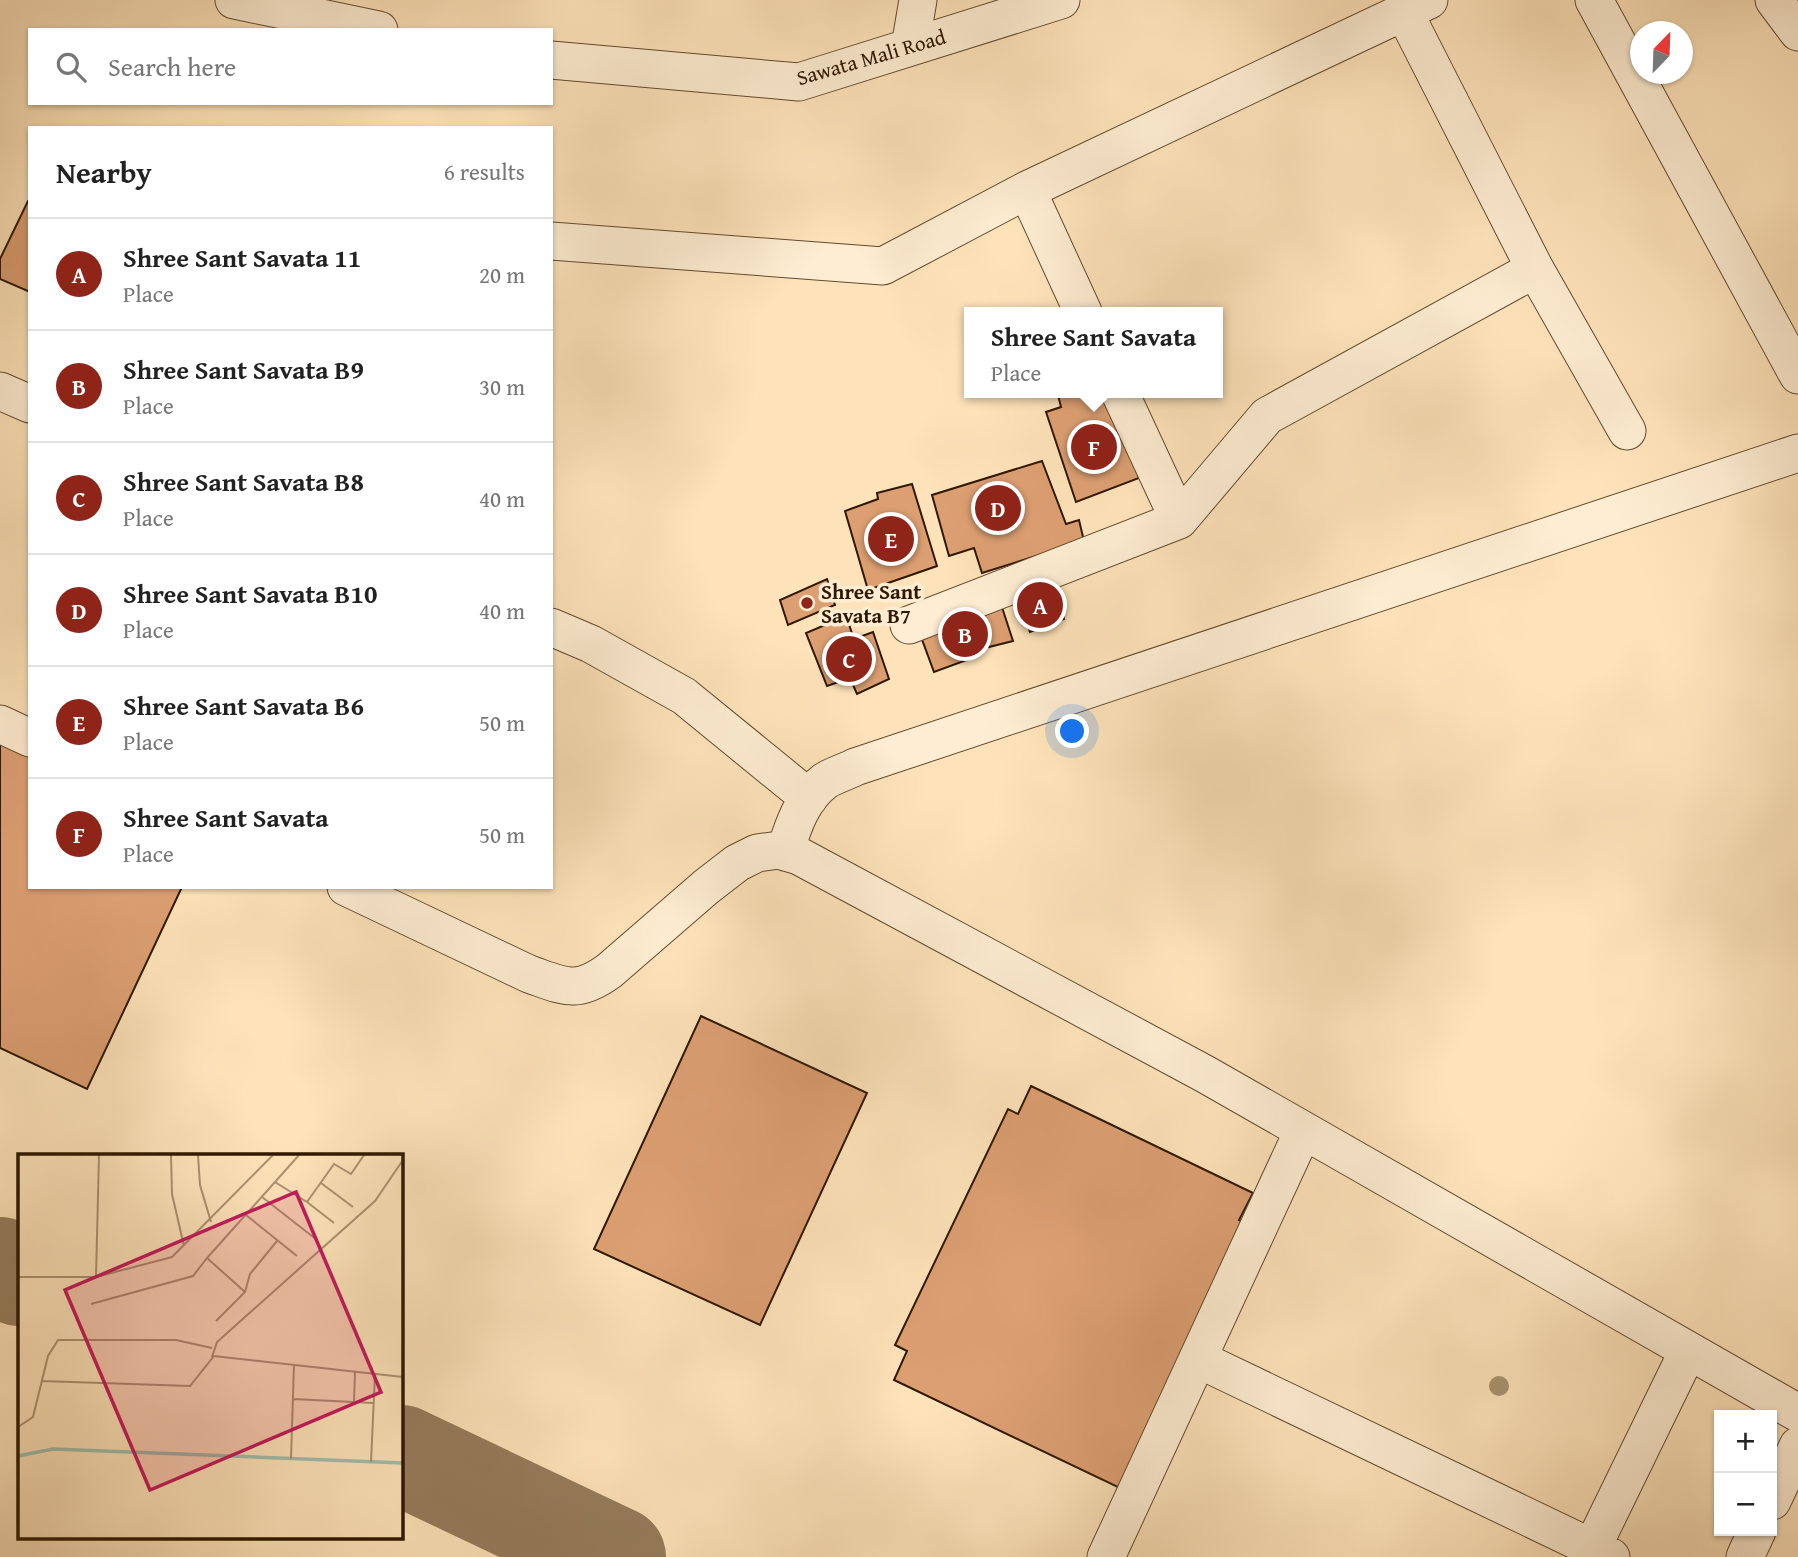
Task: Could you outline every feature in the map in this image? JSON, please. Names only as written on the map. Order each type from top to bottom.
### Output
[{"type":"street","points":[[910,47],[918,0]]},
{"type":"street","name":"Sawata Mali Road","points":[[553,60],[799,82],[1061,0]]},
{"type":"street","points":[[1594,0],[1798,374]]},
{"type":"street","points":[[1774,0],[1798,32]]},
{"type":"street","points":[[241,1],[369,28]]},
{"type":"street","points":[[553,240],[883,266],[1027,190],[1416,6],[1535,269],[1628,431]]},
{"type":"street","points":[[1027,190],[1081,307]]},
{"type":"street","points":[[909,625],[1179,520],[1267,416],[1535,269]]},
{"type":"street","points":[[0,391],[28,403]]},
{"type":"street","points":[[1122,398],[1179,520]]},
{"type":"street","points":[[785,852],[794,822],[809,798],[825,781],[855,767],[1798,453]]},
{"type":"street","points":[[553,628],[591,644],[684,696],[809,798]]},
{"type":"street","points":[[0,724],[28,737]]},
{"type":"street","points":[[350,889],[528,974],[577,987],[592,983],[609,971],[737,863],[757,853],[779,850],[800,856],[1205,1074],[1798,1413]]},
{"type":"street","points":[[1105,1557],[1303,1131]]},
{"type":"street","points":[[1198,1359],[1602,1553],[1688,1351]]},
{"type":"street","points":[[1777,1490],[1798,1446]]},
{"type":"street","points":[[1745,1557],[1755,1536]]},
{"type":"building","points":[[28,201],[28,291],[0,279],[0,259]]},
{"type":"building","points":[[1059,398],[1112,398],[1121,414],[1139,478],[1076,502],[1046,412],[1061,407]]},
{"type":"building","points":[[1042,461],[1066,524],[1079,520],[1084,541],[982,573],[974,548],[949,556],[932,495]]},
{"type":"building","points":[[912,484],[937,566],[868,590],[845,511],[878,499],[877,493]]},
{"type":"building","points":[[1051,578],[1064,619],[1030,632],[1015,590]]},
{"type":"building","name":"Shree Sant Savata B7","points":[[827,579],[835,605],[788,625],[780,600]]},
{"type":"building","points":[[998,595],[1013,641],[973,651],[975,657],[934,672],[917,626]]},
{"type":"building","points":[[846,616],[854,639],[873,632],[889,679],[857,694],[850,678],[827,686],[806,633]]},
{"type":"building","points":[[0,744],[28,756],[28,889],[181,889],[87,1089],[0,1048]]},
{"type":"building","points":[[701,1016],[867,1093],[760,1325],[594,1249]]},
{"type":"building","points":[[1031,1086],[1253,1193],[1239,1220],[1251,1226],[1124,1490],[894,1380],[907,1351],[895,1345],[1008,1109],[1018,1114]]},
{"type":"taxiway","points":[[0,1267],[18,1276]]},
{"type":"taxiway","points":[[402,1455],[616,1557]]},
{"type":"place","name":"Shree Sant Savata","points":[[1094,447]]},
{"type":"place","name":"Shree Sant Savata B10","points":[[998,508]]},
{"type":"place","name":"Shree Sant Savata B6","points":[[891,539]]},
{"type":"place","name":"Shree Sant Savata B7","points":[[807,603]]},
{"type":"place","name":"Shree Sant Savata 11","points":[[1040,605]]},
{"type":"place","name":"Shree Sant Savata B9","points":[[965,634]]},
{"type":"place","name":"Shree Sant Savata B8","points":[[849,659]]}]
